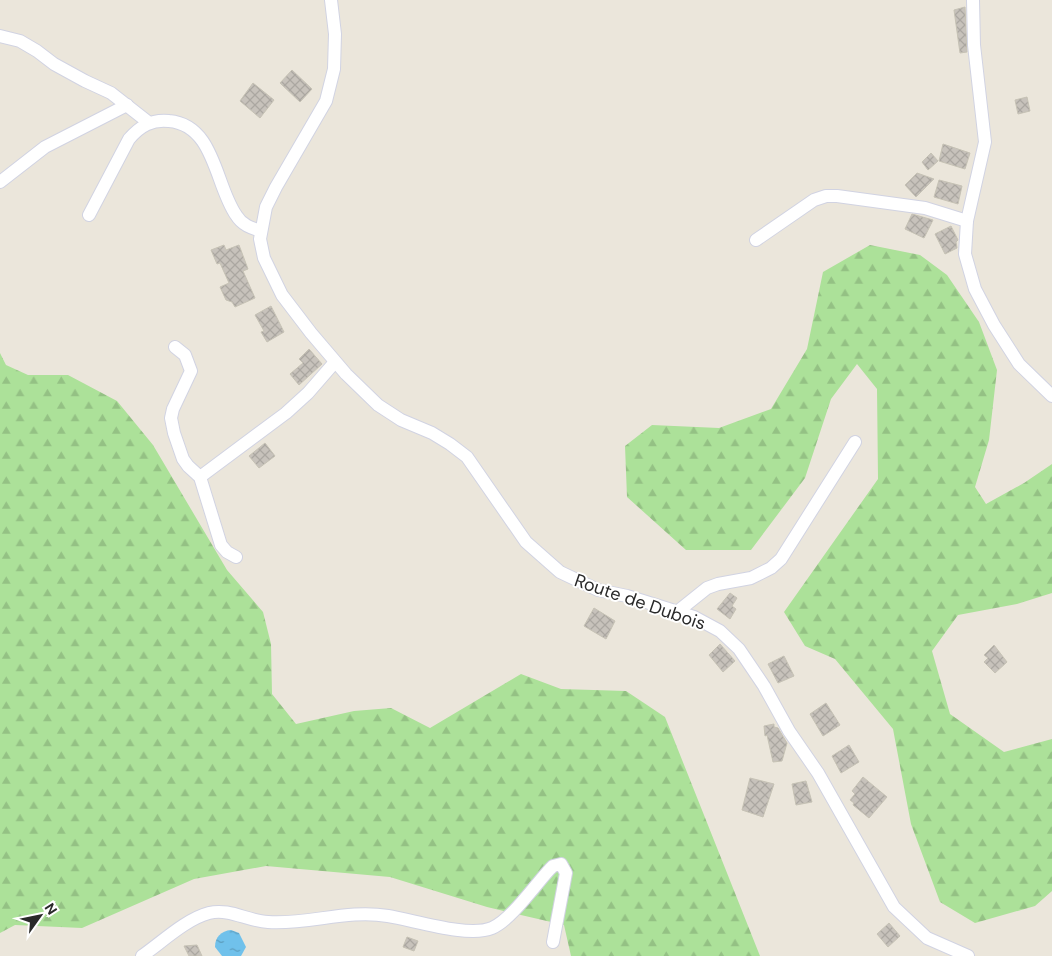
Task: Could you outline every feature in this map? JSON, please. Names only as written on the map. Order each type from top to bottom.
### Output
[{"type":"street","name":"Route de Dubois","points":[[331,0],[335,34],[334,69],[326,101],[276,187],[266,207],[261,231],[260,239],[264,258],[282,295],[335,362],[378,405],[401,420],[450,444],[467,457],[526,542],[560,572],[598,590],[627,596],[694,617],[720,631],[739,649],[764,686],[789,731],[818,773],[894,906],[927,938],[968,956]]},
{"type":"street","points":[[973,0],[974,45],[984,142],[968,221],[965,254],[975,289],[994,325],[1019,364],[1052,396]]},
{"type":"street","points":[[0,36],[20,41],[37,50],[54,64],[111,93],[148,122]]},
{"type":"street","points":[[0,182],[45,148],[127,105]]},
{"type":"street","points":[[89,215],[129,139],[148,122],[163,120],[179,122],[197,133],[210,152],[236,216],[246,226],[261,231]]},
{"type":"street","points":[[756,240],[814,200],[826,196],[924,208],[968,221]]},
{"type":"street","points":[[175,347],[185,355],[191,371],[173,409],[171,418],[174,433],[183,459],[200,477],[221,545],[227,552],[236,557]]},
{"type":"street","points":[[200,477],[286,413],[335,362]]},
{"type":"street","points":[[677,612],[707,588],[751,578],[771,568],[781,559],[855,442]]},
{"type":"street","points":[[142,956],[198,916],[224,911],[266,922],[292,922],[351,914],[387,915],[448,929],[484,931],[506,920],[550,869],[561,864],[566,872],[552,942]]},
{"type":"green space","points":[[870,245],[920,255],[947,275],[979,322],[997,370],[989,440],[975,487],[986,504],[1024,483],[1052,464],[1052,593],[1017,604],[958,615],[932,651],[950,714],[1004,752],[1052,739],[1052,891],[1035,906],[975,923],[940,902],[911,824],[893,729],[835,659],[805,646],[784,612],[878,479],[877,389],[857,364],[831,399],[805,478],[751,550],[686,550],[627,497],[625,446],[652,425],[719,428],[771,409],[807,349],[823,272]]},
{"type":"green space","points":[[0,353],[6,365],[28,375],[68,375],[117,401],[153,445],[227,570],[263,612],[271,644],[272,694],[296,724],[354,711],[391,708],[430,728],[521,674],[561,689],[626,691],[665,717],[760,956],[571,956],[564,925],[487,907],[390,877],[266,866],[194,879],[82,928],[15,925],[0,933]]},
{"type":"water","points":[[231,930],[239,933],[246,947],[241,956],[222,956],[215,947],[219,935]]},
{"type":"building","points":[[965,7],[967,52],[960,53],[954,10]]},
{"type":"building","points":[[292,70],[312,89],[300,102],[280,83]]},
{"type":"building","points":[[253,83],[274,100],[260,118],[240,101]]},
{"type":"building","points":[[1027,97],[1030,111],[1018,114],[1015,100]]},
{"type":"building","points":[[943,144],[970,153],[965,169],[939,161]]},
{"type":"building","points":[[931,153],[938,161],[928,170],[922,162]]},
{"type":"building","points":[[917,173],[934,179],[916,197],[905,185]]},
{"type":"building","points":[[939,180],[962,186],[958,204],[934,197]]},
{"type":"building","points":[[912,214],[933,220],[924,238],[905,229]]},
{"type":"building","points":[[951,226],[958,240],[956,242],[957,248],[945,254],[935,234]]},
{"type":"building","points":[[224,245],[226,250],[239,245],[248,269],[243,271],[255,298],[235,307],[232,302],[226,300],[220,287],[229,283],[220,263],[217,264],[211,250]]},
{"type":"building","points":[[271,306],[284,332],[267,342],[261,332],[264,331],[255,315]]},
{"type":"building","points":[[309,349],[322,364],[299,385],[290,374],[303,363],[299,359]]},
{"type":"building","points":[[265,443],[275,456],[259,468],[249,456]]},
{"type":"building","points":[[730,593],[737,598],[732,606],[736,609],[730,619],[717,609]]},
{"type":"building","points":[[594,608],[615,621],[606,639],[584,626]]},
{"type":"building","points":[[720,644],[735,661],[723,672],[709,655]]},
{"type":"building","points":[[994,645],[1007,662],[995,673],[984,662],[988,658],[984,655]]},
{"type":"building","points":[[784,656],[794,676],[778,683],[768,664]]},
{"type":"building","points":[[826,703],[840,725],[823,736],[810,714]]},
{"type":"building","points":[[774,724],[774,727],[778,728],[787,743],[782,761],[773,762],[764,726]]},
{"type":"building","points":[[849,745],[859,762],[841,773],[832,756]]},
{"type":"building","points":[[863,777],[887,797],[869,818],[853,805],[854,803],[850,800],[855,794],[852,791]]},
{"type":"building","points":[[750,778],[774,784],[763,817],[742,810]]},
{"type":"building","points":[[806,781],[812,802],[796,805],[792,784]]},
{"type":"building","points":[[889,923],[900,936],[888,947],[877,934]]},
{"type":"building","points":[[407,937],[418,941],[414,951],[403,947]]},
{"type":"building","points":[[197,945],[202,956],[189,956],[184,946]]}]
